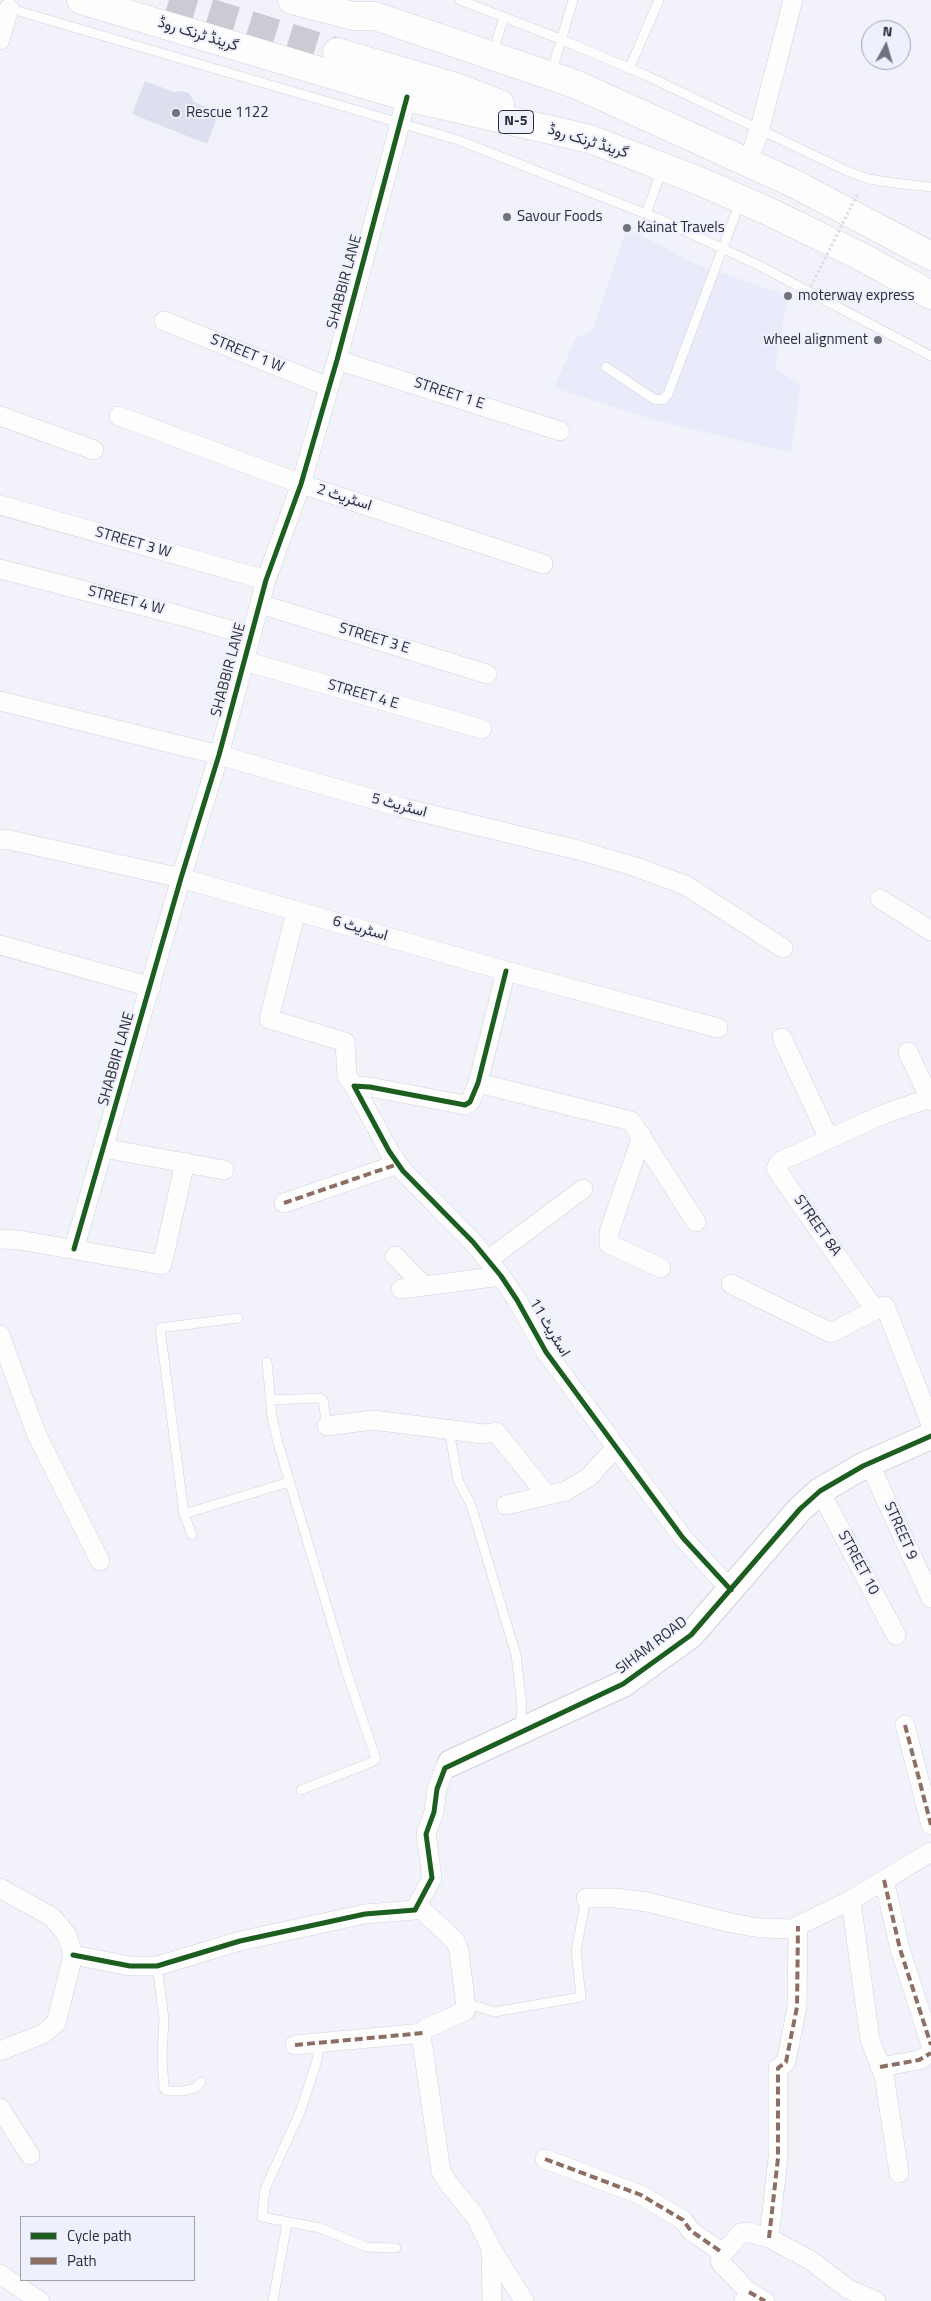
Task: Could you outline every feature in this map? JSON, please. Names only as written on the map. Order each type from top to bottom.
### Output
[{"type":"highway","name":"گرینڈ ٹرنک روڈ","points":[[81,0],[403,110],[590,139],[663,166],[741,199],[862,257],[931,295]]},
{"type":"highway","points":[[292,0],[353,16],[368,8],[575,84],[794,184],[931,256]]},
{"type":"highway","points":[[337,52],[459,88],[590,139]]},
{"type":"street","points":[[748,162],[760,128],[793,0]]},
{"type":"street","points":[[0,40],[5,7]]},
{"type":"street","name":"SHABBIR LANE","points":[[74,1249],[151,988],[181,878],[219,755],[266,580],[300,484],[338,360],[403,110]]},
{"type":"street","name":"STREET 1 W","points":[[164,321],[329,387]]},
{"type":"street","name":"STREET 1 E","points":[[338,360],[560,431]]},
{"type":"street","points":[[0,416],[94,450]]},
{"type":"street","name":"اسٹریٹ 2","points":[[119,416],[300,484],[543,564]]},
{"type":"street","name":"STREET 3 W","points":[[0,505],[266,580]]},
{"type":"street","name":"STREET 4 W","points":[[0,569],[252,636]]},
{"type":"street","name":"STREET 3 E","points":[[260,604],[487,674]]},
{"type":"street","name":"STREET 4 E","points":[[244,661],[482,730]]},
{"type":"street","name":"اسٹریٹ 5","points":[[0,701],[219,755],[400,807],[578,850],[633,866],[685,885],[783,948]]},
{"type":"street","name":"اسٹریٹ 6","points":[[0,840],[5,839],[181,878],[506,971],[718,1028]]},
{"type":"street","points":[[880,899],[931,931]]},
{"type":"street","name":"اسٹریٹ 11","points":[[296,911],[269,1019],[345,1042],[347,1076],[358,1086],[389,1151],[398,1164],[468,1236],[501,1276],[518,1300],[546,1352],[683,1538],[731,1590]]},
{"type":"street","points":[[0,945],[151,988]]},
{"type":"street","points":[[358,1086],[465,1105],[474,1098],[506,971]]},
{"type":"street","points":[[782,1038],[829,1139]]},
{"type":"street","points":[[908,1052],[930,1100]]},
{"type":"street","points":[[478,1083],[631,1121],[696,1222]]},
{"type":"street","name":"STREET 8A","points":[[930,1100],[884,1114],[783,1160],[776,1169],[875,1310],[885,1306],[931,1424]]},
{"type":"street","points":[[642,1136],[610,1232],[609,1244],[661,1268]]},
{"type":"street","points":[[104,1148],[224,1170]]},
{"type":"street","points":[[0,1239],[19,1240],[162,1265],[186,1162]]},
{"type":"street","points":[[284,1203],[398,1164]]},
{"type":"street","points":[[488,1260],[583,1189]]},
{"type":"street","points":[[395,1256],[424,1286]]},
{"type":"street","points":[[401,1289],[501,1276]]},
{"type":"street","points":[[731,1284],[831,1334],[875,1310]]},
{"type":"street","points":[[0,1335],[36,1433],[100,1561]]},
{"type":"street","points":[[327,1426],[373,1420],[484,1434],[496,1432],[546,1494]]},
{"type":"street","name":"SIHAM ROAD","points":[[451,1763],[623,1684],[691,1635],[800,1509],[820,1491],[869,1463],[931,1436]]},
{"type":"street","points":[[506,1505],[546,1494],[566,1491],[589,1477],[616,1447]]},
{"type":"street","name":"STREET 9","points":[[869,1463],[931,1598]]},
{"type":"street","name":"STREET 10","points":[[820,1491],[896,1635]]},
{"type":"street","points":[[905,1725],[931,1826]]},
{"type":"street","points":[[72,1955],[130,1966],[157,1966],[240,1941],[365,1914],[415,1910],[432,1878],[426,1834],[434,1812],[437,1789],[445,1768],[451,1763]]},
{"type":"street","points":[[586,1898],[615,1898],[647,1902],[760,1928],[791,1929],[851,1900],[931,1852]]},
{"type":"street","points":[[884,1880],[900,1949],[930,2037]]},
{"type":"street","points":[[0,1888],[52,1917],[68,1934],[72,1955],[56,2023],[43,2034],[0,2051]]},
{"type":"street","points":[[851,1900],[870,2040],[884,2075],[899,2173]]},
{"type":"street","points":[[418,1906],[455,1941],[459,1951],[466,2007],[465,2010],[425,2029],[421,2035],[441,2171],[448,2183],[475,2216],[491,2248],[524,2301]]},
{"type":"street","points":[[769,2238],[778,2158],[778,2068],[786,2062],[797,2007],[798,1926]]},
{"type":"street","points":[[295,2045],[423,2033]]},
{"type":"street","points":[[880,2067],[919,2060],[931,2053]]},
{"type":"street","points":[[0,2108],[5,2129],[30,2154]]},
{"type":"street","points":[[545,2159],[608,2181],[641,2195],[683,2220],[690,2231],[722,2253]]},
{"type":"street","points":[[753,2298],[720,2263],[722,2253],[741,2233],[748,2232],[769,2238],[810,2260],[848,2289],[876,2301]]},
{"type":"street","points":[[491,2248],[492,2301]]},
{"type":"street","points":[[0,2274],[40,2301]]},
{"type":"lane","points":[[460,0],[628,68],[760,128],[847,171],[894,183],[931,187]]},
{"type":"lane","points":[[550,76],[573,0]]},
{"type":"lane","points":[[628,68],[660,0]]},
{"type":"lane","points":[[5,7],[403,110],[458,140],[646,214],[722,249],[931,356]]},
{"type":"lane","points":[[492,55],[504,17]]},
{"type":"lane","points":[[646,214],[663,166]]},
{"type":"lane","points":[[606,367],[654,398],[663,400],[668,394],[741,199]]},
{"type":"lane","points":[[192,1535],[184,1514],[160,1328],[238,1318]]},
{"type":"lane","points":[[267,1362],[270,1400],[278,1443],[346,1670],[376,1759],[301,1790]]},
{"type":"lane","points":[[270,1400],[320,1398],[323,1400],[327,1426]]},
{"type":"lane","points":[[449,1430],[458,1480],[471,1505],[516,1655],[522,1706],[520,1732]]},
{"type":"lane","points":[[184,1514],[289,1482]]},
{"type":"lane","points":[[466,2007],[476,2006],[494,2012],[581,1997],[576,1951],[586,1898]]},
{"type":"lane","points":[[157,1966],[164,2019],[162,2056],[164,2088],[167,2091],[183,2091],[195,2088],[202,2082]]},
{"type":"lane","points":[[320,2042],[317,2060],[301,2110],[265,2189],[262,2217],[320,2228],[366,2247],[396,2248]]},
{"type":"lane","points":[[273,2301],[287,2222]]},
{"type":"path","points":[[811,286],[858,193]]},
{"type":"shaded area","points":[[627,228],[694,263],[788,296],[775,369],[801,384],[791,453],[654,420],[554,388],[576,337],[592,331]]},
{"type":"building","name":"Rescue 1122","points":[[145,81],[174,92],[189,93],[194,102],[219,112],[207,144],[132,114]]},
{"type":"tunnel","points":[[169,0],[337,52]]},
{"type":"marked path","points":[[284,1203],[398,1164]]},
{"type":"marked path","points":[[905,1725],[931,1825]]},
{"type":"marked path","points":[[884,1880],[900,1949],[931,2045]]},
{"type":"marked path","points":[[769,2238],[778,2158],[778,2068],[786,2062],[797,2007],[798,1926]]},
{"type":"marked path","points":[[295,2045],[423,2033]]},
{"type":"marked path","points":[[880,2067],[919,2060],[931,2053]]},
{"type":"marked path","points":[[545,2159],[641,2195],[683,2220],[691,2231],[723,2253]]},
{"type":"marked path","points":[[749,2292],[765,2301]]},
{"type":"cycle path","points":[[74,1249],[181,878],[219,755],[266,580],[301,484],[337,360],[407,97]]},
{"type":"cycle path","points":[[506,971],[478,1083],[470,1102],[465,1105],[370,1087],[354,1086],[389,1151],[403,1171],[473,1242],[501,1276],[517,1300],[546,1352],[683,1538],[731,1590]]},
{"type":"cycle path","points":[[73,1955],[130,1966],[157,1966],[240,1941],[365,1914],[415,1910],[432,1878],[426,1834],[434,1812],[437,1789],[445,1768],[623,1684],[691,1635],[800,1509],[820,1491],[863,1466],[931,1436]]},
{"type":"place","name":"Rescue 1122","points":[[176,113]]},
{"type":"place","name":"Savour Foods","points":[[507,217]]},
{"type":"place","name":"Kainat Travels","points":[[627,228]]},
{"type":"place","name":"moterway express","points":[[788,296]]},
{"type":"place","name":"wheel alignment","points":[[878,340]]}]
